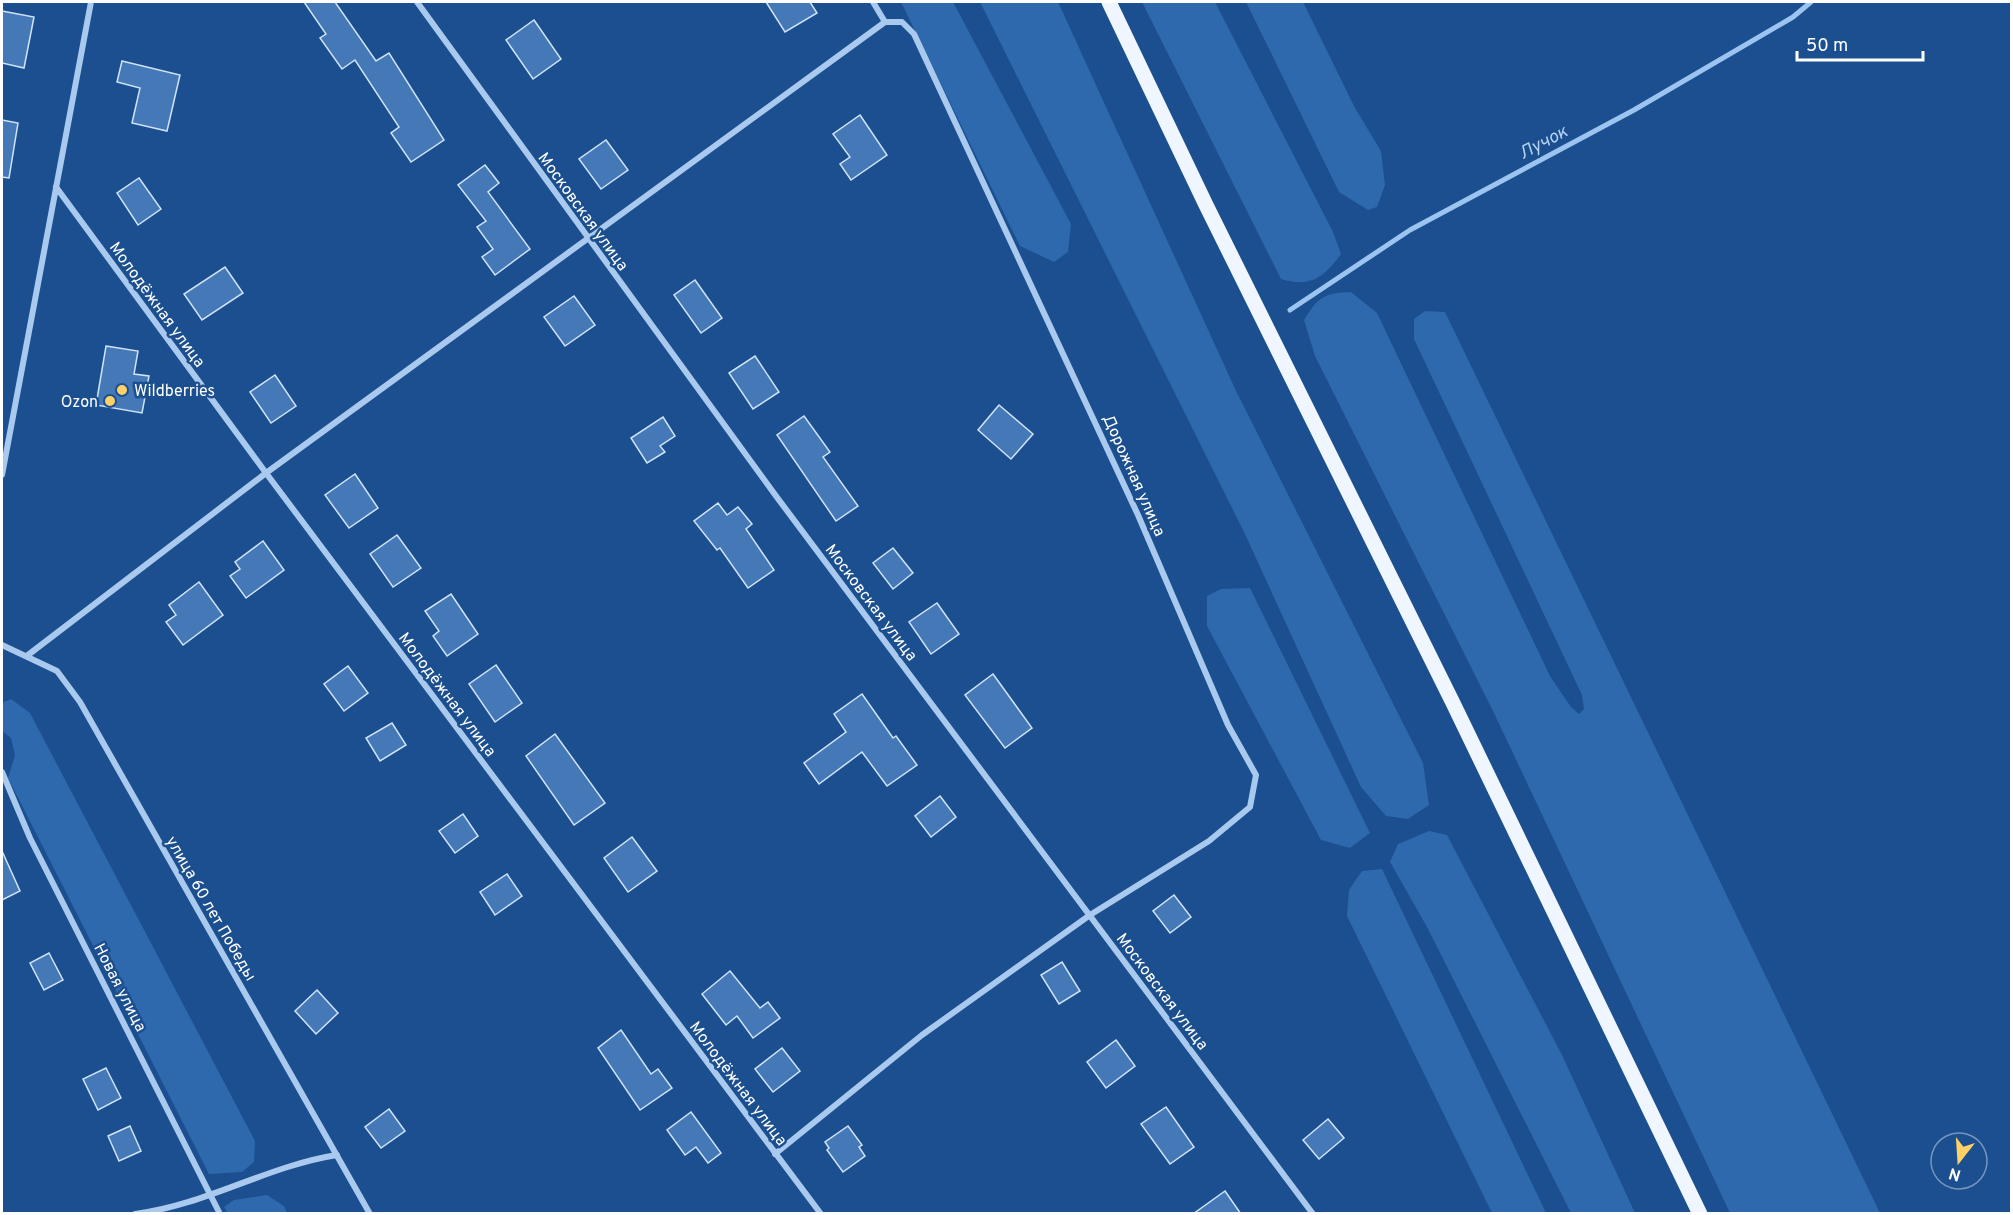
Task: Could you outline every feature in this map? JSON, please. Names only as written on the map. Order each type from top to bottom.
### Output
[{"type":"main road","points":[[1109,2],[1206,205],[1459,714],[1700,1214]]},
{"type":"street","points":[[2,476],[91,2]]},
{"type":"street","name":"Московская улица","points":[[417,2],[588,240],[1313,1214]]},
{"type":"street","points":[[28,655],[266,473],[885,22],[873,2]]},
{"type":"street","name":"Дорожная улица","points":[[775,1154],[922,1035],[1090,915],[1209,841],[1250,807],[1256,775],[1228,725],[1133,504],[914,34],[902,22],[885,22]]},
{"type":"street","name":"Молодёжная улица","points":[[56,188],[266,473],[821,1214]]},
{"type":"street","name":"улица 60 лет Победы","points":[[2,645],[28,655],[57,671],[80,702],[370,1214]]},
{"type":"street","name":"Новая улица","points":[[2,772],[30,838],[220,1214]]},
{"type":"street","points":[[135,1214],[158,1211],[211,1196],[307,1160],[337,1155]]},
{"type":"shaded area","points":[[901,2],[953,2],[1071,224],[1068,252],[1054,262],[1020,246]]},
{"type":"shaded area","points":[[980,2],[1058,2],[1237,393],[1423,763],[1429,805],[1408,819],[1386,816],[1361,787],[1244,532]]},
{"type":"shaded area","points":[[1142,2],[1215,2],[1333,232],[1341,254],[1329,269],[1316,278],[1301,282],[1281,279]]},
{"type":"shaded area","points":[[1246,2],[1303,2],[1355,108],[1381,151],[1385,185],[1377,207],[1368,210],[1339,192]]},
{"type":"shaded area","points":[[1351,292],[1377,313],[1550,676],[1571,707],[1579,714],[1584,709],[1582,695],[1414,339],[1414,319],[1425,311],[1445,312],[1880,1213],[1730,1213],[1494,713],[1315,356],[1304,320],[1313,306],[1328,295]]},
{"type":"shaded area","points":[[1250,588],[1370,833],[1350,848],[1321,840],[1207,626],[1207,596],[1221,589]]},
{"type":"shaded area","points":[[11,699],[30,713],[255,1141],[254,1162],[242,1172],[209,1174],[8,778],[15,755],[11,738],[2,731],[2,703]]},
{"type":"shaded area","points":[[1429,831],[1447,835],[1562,1055],[1635,1213],[1571,1213],[1427,927],[1390,862],[1398,844]]},
{"type":"shaded area","points":[[1382,869],[1546,1213],[1492,1213],[1347,916],[1349,890],[1362,871]]},
{"type":"shaded area","points":[[267,1195],[284,1206],[287,1213],[228,1213],[224,1207],[234,1200]]},
{"type":"building","points":[[304,2],[335,2],[376,61],[389,53],[444,140],[411,162],[391,133],[399,127],[355,60],[342,69],[320,38],[326,34]]},
{"type":"building","points":[[766,2],[810,2],[817,13],[785,32]]},
{"type":"building","points":[[2,11],[34,17],[24,68],[2,63]]},
{"type":"building","points":[[534,20],[561,59],[533,79],[506,40]]},
{"type":"building","points":[[122,61],[180,75],[167,131],[132,123],[140,88],[117,82]]},
{"type":"building","points":[[860,115],[887,155],[851,180],[840,164],[850,157],[833,134]]},
{"type":"building","points":[[2,120],[18,123],[9,178],[2,177]]},
{"type":"building","points":[[606,140],[628,170],[601,189],[579,159]]},
{"type":"building","points":[[485,165],[499,183],[488,192],[530,249],[495,275],[482,257],[493,249],[477,227],[486,221],[458,185]]},
{"type":"building","points":[[139,178],[161,209],[138,225],[117,193]]},
{"type":"building","points":[[225,267],[243,293],[202,320],[184,294]]},
{"type":"building","points":[[695,280],[722,318],[701,333],[674,295]]},
{"type":"building","points":[[574,296],[595,325],[565,346],[544,317]]},
{"type":"building","name":"Wildberries","points":[[106,346],[138,351],[134,374],[149,376],[142,413],[96,405]]},
{"type":"building","points":[[755,356],[779,392],[753,409],[729,373]]},
{"type":"building","points":[[275,375],[296,406],[271,423],[250,392]]},
{"type":"building","points":[[999,405],[1033,434],[1011,459],[978,430]]},
{"type":"building","points":[[804,416],[830,452],[823,457],[858,506],[836,521],[777,435]]},
{"type":"building","points":[[663,417],[675,436],[660,446],[665,452],[647,463],[631,438]]},
{"type":"building","points":[[355,474],[378,508],[349,528],[325,495]]},
{"type":"building","points":[[718,503],[727,515],[738,507],[752,524],[746,529],[774,570],[748,588],[720,548],[717,550],[694,521]]},
{"type":"building","points":[[397,535],[421,568],[393,587],[370,554]]},
{"type":"building","points":[[263,541],[284,570],[246,598],[230,576],[240,569],[235,562]]},
{"type":"building","points":[[893,548],[913,573],[893,589],[873,563]]},
{"type":"building","points":[[199,582],[223,615],[183,645],[166,622],[176,615],[169,605]]},
{"type":"building","points":[[451,594],[478,634],[447,656],[433,636],[439,631],[425,611]]},
{"type":"building","points":[[937,603],[959,634],[931,654],[909,622]]},
{"type":"building","points":[[496,665],[522,703],[495,722],[469,684]]},
{"type":"building","points":[[348,666],[368,693],[344,711],[324,684]]},
{"type":"building","points":[[993,674],[1032,728],[1005,748],[965,695]]},
{"type":"building","points":[[862,694],[893,738],[896,736],[917,765],[887,786],[862,752],[819,784],[804,763],[846,732],[834,714]]},
{"type":"building","points":[[392,723],[406,745],[380,761],[366,738]]},
{"type":"building","points":[[555,734],[605,803],[574,825],[526,756]]},
{"type":"building","points":[[940,796],[956,817],[931,837],[915,816]]},
{"type":"building","points":[[463,814],[478,836],[455,853],[439,831]]},
{"type":"building","points":[[632,837],[657,871],[628,892],[604,858]]},
{"type":"building","points":[[2,851],[20,891],[2,900]]},
{"type":"building","points":[[507,874],[522,896],[495,915],[480,892]]},
{"type":"building","points":[[1174,895],[1191,917],[1170,933],[1153,911]]},
{"type":"building","points":[[49,953],[63,980],[44,990],[30,963]]},
{"type":"building","points":[[1062,962],[1080,991],[1059,1004],[1041,975]]},
{"type":"building","points":[[730,971],[760,1008],[768,1002],[780,1018],[753,1038],[737,1016],[726,1025],[702,994]]},
{"type":"building","points":[[317,990],[338,1013],[316,1034],[295,1011]]},
{"type":"building","points":[[621,1030],[651,1074],[658,1069],[672,1088],[640,1110],[598,1048]]},
{"type":"building","points":[[1116,1040],[1135,1066],[1106,1088],[1087,1062]]},
{"type":"building","points":[[782,1048],[800,1071],[773,1092],[755,1069]]},
{"type":"building","points":[[106,1068],[121,1098],[98,1110],[83,1079]]},
{"type":"building","points":[[1166,1107],[1194,1147],[1170,1164],[1141,1124]]},
{"type":"building","points":[[389,1109],[405,1131],[381,1148],[365,1127]]},
{"type":"building","points":[[691,1112],[721,1153],[708,1163],[696,1147],[685,1155],[667,1130]]},
{"type":"building","points":[[1328,1119],[1344,1138],[1319,1159],[1303,1140]]},
{"type":"building","points":[[130,1126],[141,1151],[119,1161],[108,1136]]},
{"type":"building","points":[[848,1126],[862,1145],[859,1147],[865,1156],[843,1172],[827,1150],[829,1148],[825,1142]]},
{"type":"building","points":[[1225,1191],[1241,1214],[1193,1214]]},
{"type":"waterway","name":"Лучок","points":[[1290,310],[1410,230],[1634,110],[1793,17],[1811,2]]},
{"type":"place","name":"Wildberries","points":[[122,390]]},
{"type":"place","name":"Ozon","points":[[110,401]]}]
